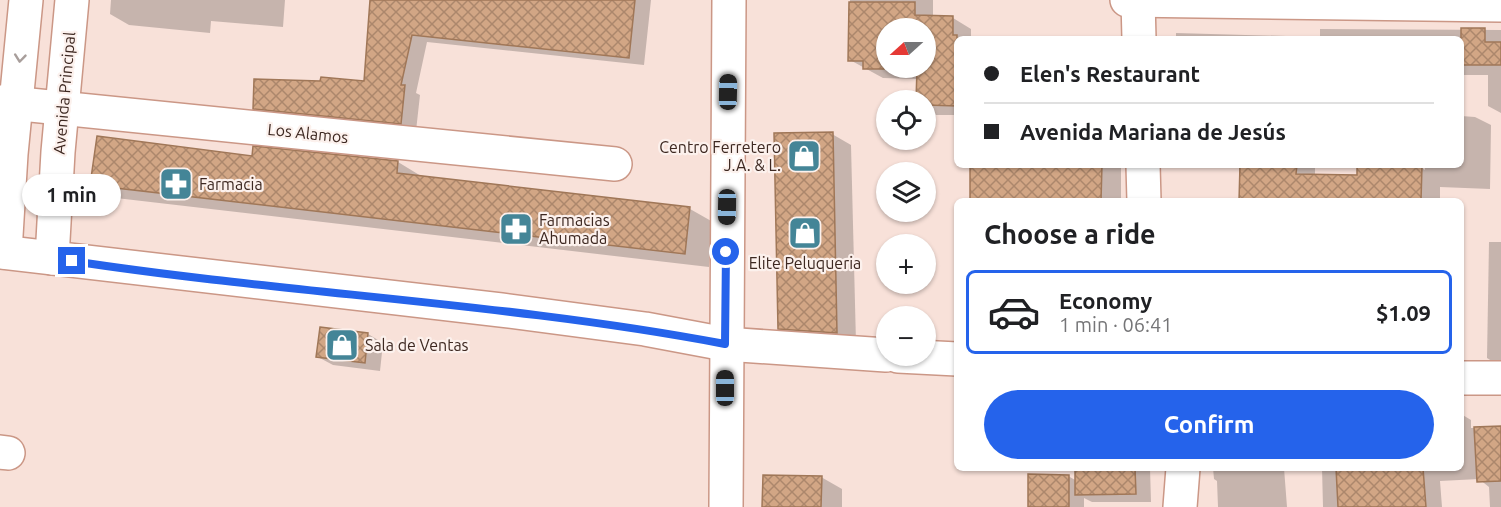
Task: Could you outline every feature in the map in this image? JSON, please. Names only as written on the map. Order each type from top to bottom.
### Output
[{"type":"street","points":[[26,0],[8,103],[3,252],[512,311],[645,329],[725,344],[876,354]]},
{"type":"street","name":"Avenida Principal","points":[[52,258],[72,0]]},
{"type":"street","points":[[726,507],[725,344],[729,0]]},
{"type":"street","points":[[1127,0],[1501,5]]},
{"type":"street","points":[[1138,0],[1139,36]]},
{"type":"street","name":"Los Alamos","points":[[8,103],[615,164]]},
{"type":"street","points":[[1143,168],[1144,198]]},
{"type":"street","points":[[936,358],[954,359]]},
{"type":"street","points":[[1464,378],[1501,378]]},
{"type":"street","points":[[1180,507],[1183,471]]},
{"type":"building","points":[[370,0],[635,0],[629,58],[412,35],[401,85],[405,85],[401,124],[253,109],[254,79],[320,81],[321,77],[364,81]]},
{"type":"building","points":[[849,2],[915,2],[915,15],[953,16],[953,35],[957,35],[954,36],[954,106],[936,105],[936,90],[916,90],[917,78],[936,78],[936,18],[876,18],[876,69],[863,69],[863,61],[848,61]]},
{"type":"building","points":[[1461,28],[1485,28],[1485,42],[1501,42],[1501,65],[1464,65],[1464,36],[1461,36]]},
{"type":"building","points":[[833,132],[837,333],[778,329],[774,133]]},
{"type":"building","points":[[97,136],[252,156],[253,146],[398,161],[397,173],[690,207],[685,254],[90,185]]},
{"type":"building","points":[[970,168],[1102,168],[1101,198],[970,198]]},
{"type":"building","points":[[1240,168],[1297,168],[1296,174],[1357,175],[1357,168],[1422,168],[1421,198],[1239,198]]},
{"type":"building","name":"Sala de Ventas","points":[[320,327],[368,333],[365,363],[316,357]]},
{"type":"building","points":[[1501,426],[1501,481],[1477,482],[1474,427]]},
{"type":"building","points":[[1075,471],[1135,471],[1136,494],[1075,495]]},
{"type":"building","points":[[1336,471],[1423,471],[1426,507],[1338,507]]},
{"type":"building","points":[[1028,474],[1069,475],[1069,507],[1028,507]]},
{"type":"building","points":[[763,475],[822,476],[821,507],[762,507]]},
{"type":"place","name":"Centro Ferretero J.A. & L.","points":[[804,156]]},
{"type":"place","name":"Farmacia","points":[[176,184]]},
{"type":"place","name":"Farmacias Ahumada","points":[[516,229]]},
{"type":"place","name":"Elite Peluqueria","points":[[805,233]]},
{"type":"place","name":"Sala de Ventas","points":[[342,345]]},
{"type":"route","points":[[72,261],[501,310],[645,329],[725,344],[726,252]]}]
